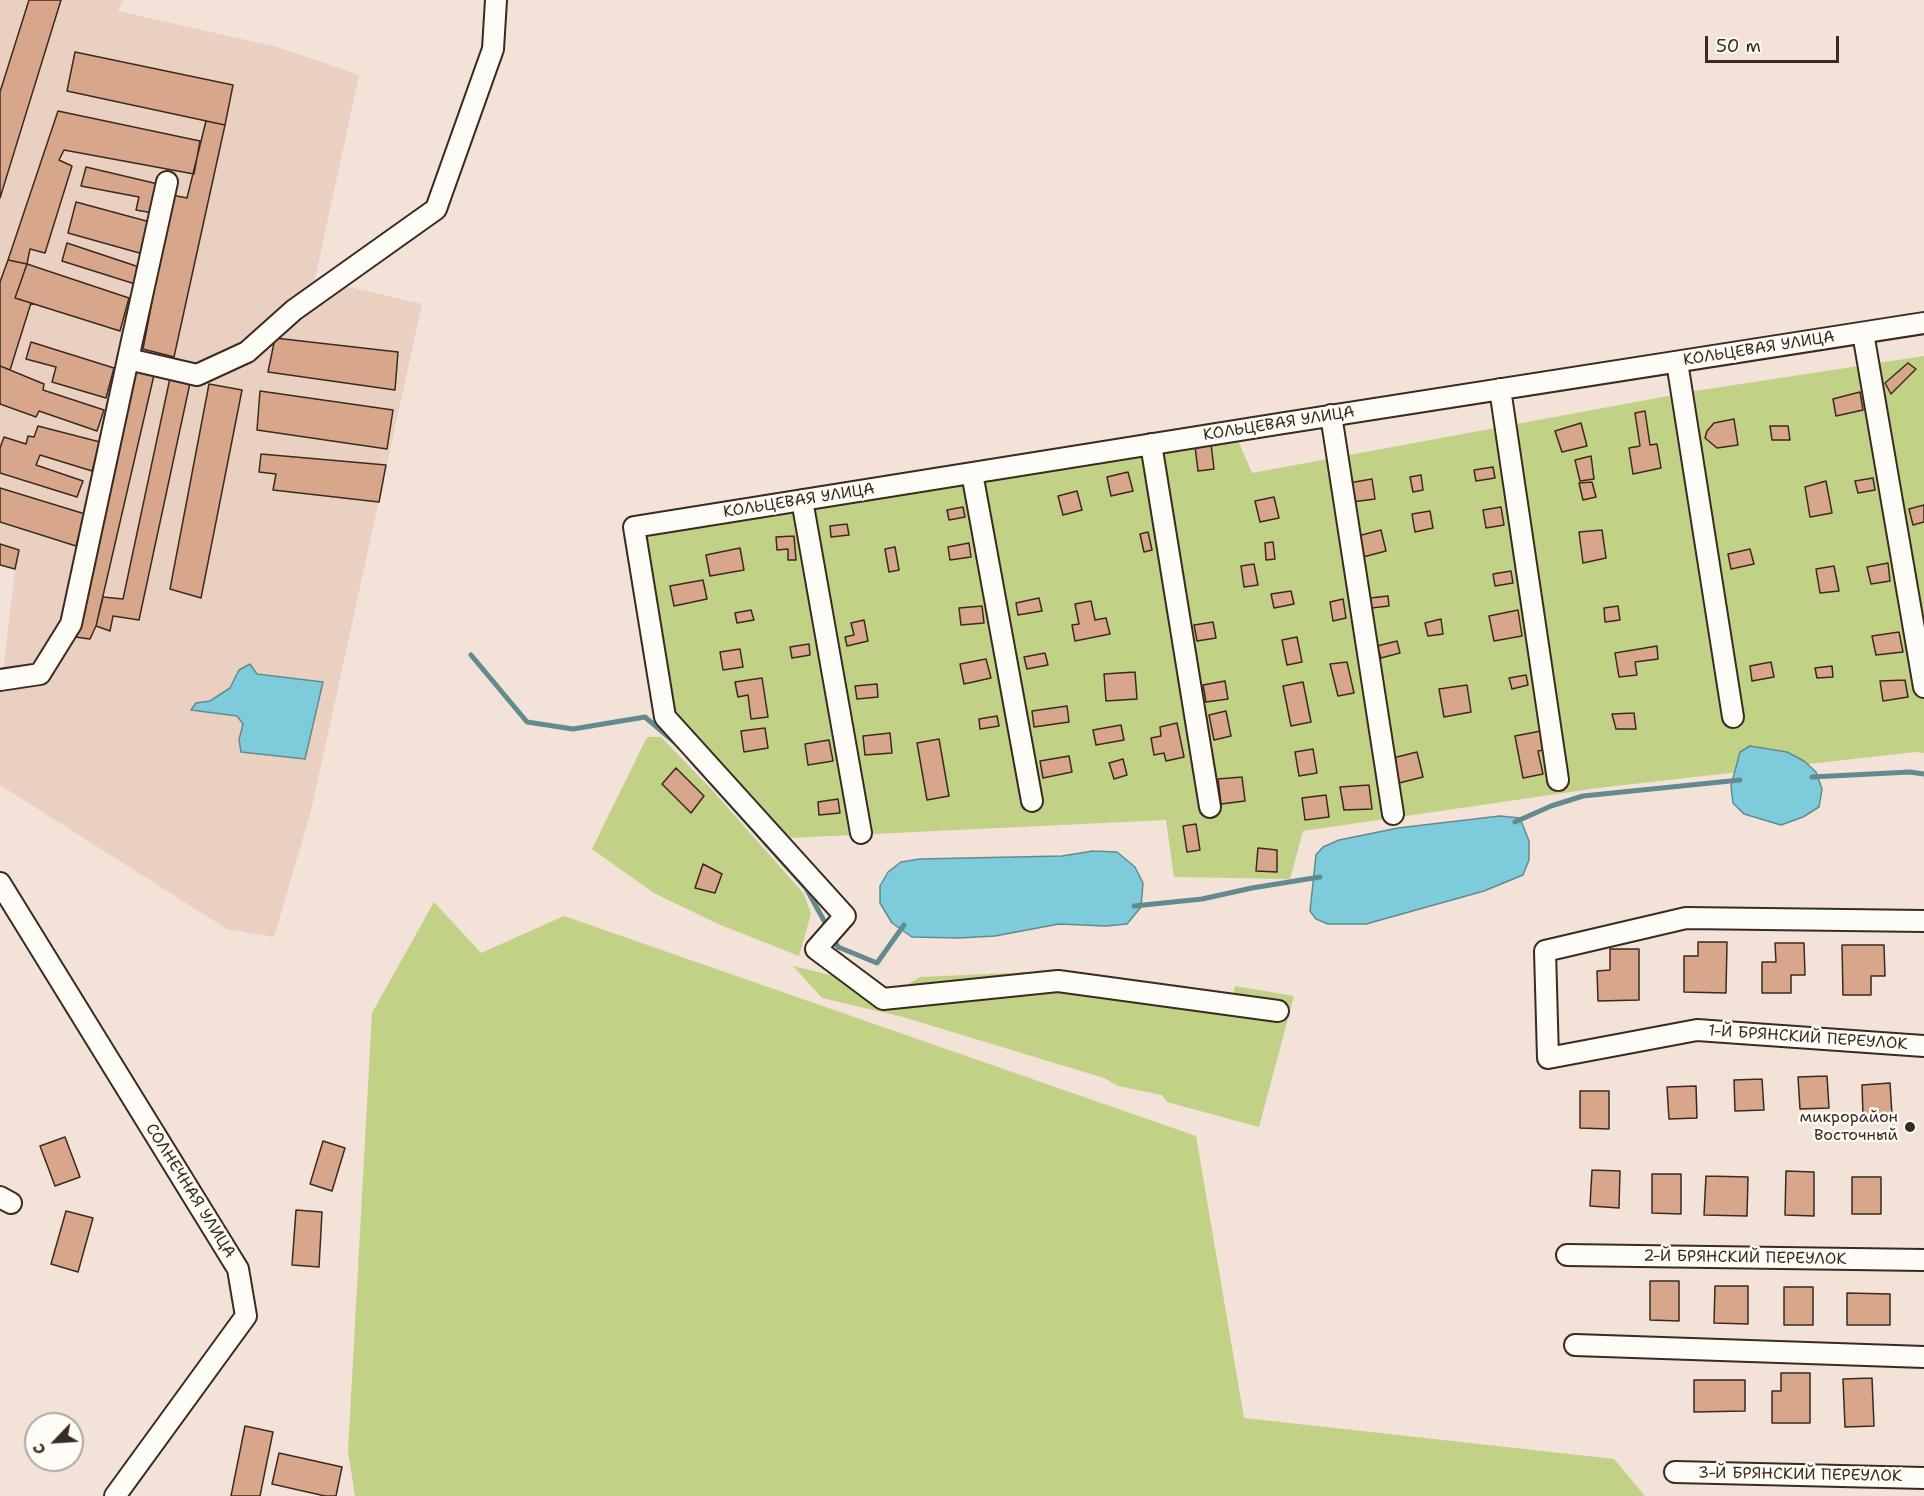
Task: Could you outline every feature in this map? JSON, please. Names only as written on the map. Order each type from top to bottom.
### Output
[{"type":"street","points":[[128,359],[197,375],[247,352],[294,310],[436,209],[493,49],[496,0]]},
{"type":"street","points":[[0,680],[40,674],[71,624],[167,182]]},
{"type":"street","name":"КОЛЬЦЕВАЯ УЛИЦА","points":[[1278,1011],[1058,981],[883,999],[816,950],[845,916],[665,717],[634,527],[1924,323]]},
{"type":"street","points":[[1863,333],[1924,687]]},
{"type":"street","points":[[1677,362],[1733,717]]},
{"type":"street","points":[[1500,389],[1558,780]]},
{"type":"street","points":[[1331,415],[1393,814]]},
{"type":"street","points":[[1151,444],[1210,807]]},
{"type":"street","points":[[972,473],[1032,801]]},
{"type":"street","points":[[802,500],[861,832]]},
{"type":"street","name":"СОЛНЕЧНАЯ УЛИЦА","points":[[0,883],[238,1269],[246,1316],[115,1496]]},
{"type":"street","name":"1-Й БРЯНСКИЙ ПЕРЕУЛОК","points":[[1924,921],[1686,918],[1545,951],[1548,1058],[1697,1030],[1924,1046]]},
{"type":"street","name":"2-Й БРЯНСКИЙ ПЕРЕУЛОК","points":[[1567,1255],[1924,1260]]},
{"type":"street","points":[[1575,1344],[1924,1357]]},
{"type":"street","name":"3-Й БРЯНСКИЙ ПЕРЕУЛОК","points":[[1675,1473],[1924,1478]]},
{"type":"shaded area","points":[[0,0],[123,0],[118,11],[277,47],[359,75],[315,279],[422,304],[311,811],[274,937],[227,929],[0,785],[0,671],[4,664],[15,569],[0,565]]},
{"type":"green space","points":[[1924,356],[1924,753],[1915,752],[1598,788],[1303,831],[1290,879],[1174,877],[1166,820],[789,838],[672,708],[645,535],[1237,438],[1252,473],[1695,391]]},
{"type":"green space","points":[[647,737],[661,737],[713,791],[804,894],[811,914],[799,956],[718,924],[654,893],[592,849]]},
{"type":"green space","points":[[434,902],[481,953],[564,916],[1196,1136],[1244,1418],[1614,1459],[1645,1496],[355,1496],[348,1451],[372,1013]]},
{"type":"green space","points":[[793,966],[904,993],[905,986],[920,977],[1056,971],[1230,1007],[1235,986],[1294,996],[1259,1127],[1167,1102],[1162,1095],[1118,1086],[1104,1078],[903,1017],[822,998]]},
{"type":"water","points":[[250,664],[257,674],[323,682],[305,759],[241,752],[239,740],[243,724],[237,716],[191,710],[196,703],[210,701],[230,688],[239,670]]},
{"type":"water","points":[[1750,746],[1787,752],[1804,761],[1816,772],[1822,789],[1819,807],[1803,817],[1781,825],[1744,814],[1733,803],[1731,786],[1740,752]]},
{"type":"water","points":[[1500,816],[1520,818],[1529,841],[1529,860],[1523,875],[1484,891],[1366,924],[1328,924],[1316,919],[1310,911],[1316,855],[1323,847],[1339,840],[1398,828]]},
{"type":"water","points":[[1093,851],[1117,852],[1135,867],[1143,883],[1141,907],[1127,924],[1106,926],[1059,924],[995,936],[912,937],[892,923],[880,903],[880,886],[888,872],[901,862],[920,859],[1062,856]]},
{"type":"building","points":[[29,0],[61,0],[0,198],[0,92]]},
{"type":"building","points":[[75,52],[233,85],[225,125],[67,91]]},
{"type":"building","points":[[58,111],[200,141],[194,174],[64,150],[59,160],[72,166],[45,253],[30,249],[27,264],[8,260]]},
{"type":"building","points":[[206,121],[225,125],[174,357],[143,349],[172,195],[187,198]]},
{"type":"building","points":[[86,167],[158,184],[153,213],[136,210],[139,197],[81,186]]},
{"type":"building","points":[[76,202],[150,222],[143,254],[68,233]]},
{"type":"building","points":[[67,243],[139,267],[135,284],[62,261]]},
{"type":"building","points":[[8,260],[27,264],[15,298],[31,303],[10,370],[0,366],[0,282]]},
{"type":"building","points":[[27,264],[129,298],[120,331],[15,298]]},
{"type":"building","points":[[275,338],[398,352],[395,390],[268,372]]},
{"type":"building","points":[[31,342],[114,368],[106,398],[52,382],[56,367],[26,359]]},
{"type":"building","points":[[1908,363],[1916,369],[1891,394],[1885,383]]},
{"type":"building","points":[[0,366],[44,384],[43,390],[104,410],[97,431],[39,411],[36,417],[0,404]]},
{"type":"building","points":[[137,369],[154,375],[96,626],[90,639],[75,637]]},
{"type":"building","points":[[170,378],[190,383],[139,620],[113,616],[110,631],[96,626],[103,597],[123,599]]},
{"type":"building","points":[[209,384],[242,390],[201,598],[170,589]]},
{"type":"building","points":[[260,391],[393,410],[387,449],[257,430]]},
{"type":"building","points":[[1860,392],[1863,410],[1836,416],[1833,399]]},
{"type":"building","points":[[1645,411],[1650,445],[1657,444],[1661,468],[1633,474],[1629,448],[1640,446],[1635,413]]},
{"type":"building","points":[[1734,419],[1738,445],[1717,448],[1705,438],[1707,431],[1714,423]]},
{"type":"building","points":[[1581,423],[1587,446],[1562,452],[1555,431]]},
{"type":"building","points":[[38,426],[100,442],[92,471],[40,455],[36,465],[83,481],[77,497],[0,473],[0,448],[4,437],[26,444],[28,436],[34,437]]},
{"type":"building","points":[[1770,426],[1788,426],[1790,440],[1772,440]]},
{"type":"building","points":[[1211,444],[1214,469],[1198,471],[1195,446]]},
{"type":"building","points":[[261,454],[386,465],[379,502],[273,490],[276,474],[259,472]]},
{"type":"building","points":[[1591,456],[1594,479],[1580,481],[1575,460]]},
{"type":"building","points":[[1493,467],[1495,478],[1476,481],[1474,470]]},
{"type":"building","points":[[1128,472],[1133,491],[1111,496],[1107,477]]},
{"type":"building","points":[[1421,475],[1423,490],[1413,492],[1410,477]]},
{"type":"building","points":[[1873,478],[1875,490],[1858,493],[1855,481]]},
{"type":"building","points":[[1372,479],[1375,499],[1352,502],[1349,483]]},
{"type":"building","points":[[1826,481],[1832,513],[1810,517],[1805,487]]},
{"type":"building","points":[[1592,482],[1596,497],[1583,500],[1579,483]]},
{"type":"building","points":[[0,488],[85,514],[76,546],[0,522]]},
{"type":"building","points":[[1077,491],[1082,510],[1063,515],[1058,496]]},
{"type":"building","points":[[1274,497],[1279,518],[1260,522],[1255,501]]},
{"type":"building","points":[[1924,505],[1924,522],[1913,525],[1909,509]]},
{"type":"building","points":[[963,507],[965,517],[949,520],[947,510]]},
{"type":"building","points":[[1501,507],[1504,525],[1486,528],[1483,510]]},
{"type":"building","points":[[1430,511],[1433,528],[1415,532],[1412,514]]},
{"type":"building","points":[[847,524],[849,535],[831,537],[830,526]]},
{"type":"building","points":[[1381,530],[1386,551],[1363,557],[1358,536]]},
{"type":"building","points":[[1602,530],[1606,558],[1583,563],[1579,532]]},
{"type":"building","points":[[1148,532],[1152,550],[1144,552],[1140,534]]},
{"type":"building","points":[[794,536],[796,560],[788,560],[788,549],[777,550],[776,537]]},
{"type":"building","points":[[1273,542],[1275,559],[1266,560],[1265,543]]},
{"type":"building","points":[[969,543],[971,557],[950,560],[948,547]]},
{"type":"building","points":[[0,544],[19,550],[15,569],[0,565]]},
{"type":"building","points":[[895,547],[899,570],[889,572],[885,549]]},
{"type":"building","points":[[740,548],[744,570],[710,576],[706,555]]},
{"type":"building","points":[[1750,549],[1754,564],[1731,569],[1728,554]]},
{"type":"building","points":[[1888,563],[1890,581],[1871,584],[1867,567]]},
{"type":"building","points":[[1254,564],[1258,585],[1244,587],[1241,566]]},
{"type":"building","points":[[1834,566],[1839,591],[1820,593],[1816,569]]},
{"type":"building","points":[[1511,571],[1513,583],[1495,586],[1493,574]]},
{"type":"building","points":[[703,580],[707,599],[674,606],[670,586]]},
{"type":"building","points":[[1291,591],[1294,604],[1274,608],[1271,594]]},
{"type":"building","points":[[1388,596],[1389,606],[1371,608],[1370,598]]},
{"type":"building","points":[[1039,598],[1042,611],[1018,615],[1016,603]]},
{"type":"building","points":[[1343,599],[1346,618],[1333,621],[1330,602]]},
{"type":"building","points":[[1091,601],[1095,620],[1106,618],[1110,634],[1075,641],[1072,625],[1079,624],[1075,604]]},
{"type":"building","points":[[982,606],[984,623],[961,625],[959,608]]},
{"type":"building","points":[[1618,606],[1620,620],[1605,622],[1604,608]]},
{"type":"building","points":[[751,610],[754,620],[737,623],[735,613]]},
{"type":"building","points":[[1518,610],[1522,636],[1494,641],[1489,616]]},
{"type":"building","points":[[1441,619],[1443,634],[1428,636],[1425,623]]},
{"type":"building","points":[[864,620],[868,641],[847,646],[845,637],[854,635],[851,623]]},
{"type":"building","points":[[1213,622],[1216,638],[1197,641],[1194,625]]},
{"type":"building","points":[[1899,632],[1903,652],[1876,655],[1872,636]]},
{"type":"building","points":[[1297,637],[1302,662],[1287,665],[1282,640]]},
{"type":"building","points":[[1397,641],[1400,653],[1381,658],[1377,646]]},
{"type":"building","points":[[809,644],[810,655],[792,658],[790,647]]},
{"type":"building","points":[[1657,646],[1658,659],[1635,662],[1637,675],[1619,677],[1615,653]]},
{"type":"building","points":[[740,649],[743,667],[723,670],[720,652]]},
{"type":"building","points":[[1045,653],[1048,665],[1027,669],[1024,657]]},
{"type":"building","points":[[986,659],[991,678],[964,684],[960,664]]},
{"type":"building","points":[[1347,662],[1354,693],[1338,696],[1330,664]]},
{"type":"building","points":[[1771,662],[1774,677],[1752,681],[1750,666]]},
{"type":"building","points":[[1832,666],[1833,677],[1817,678],[1815,668]]},
{"type":"building","points":[[1135,672],[1137,699],[1106,701],[1104,674]]},
{"type":"building","points":[[1526,675],[1528,685],[1512,689],[1509,678]]},
{"type":"building","points":[[762,678],[768,717],[751,719],[748,695],[738,697],[735,682]]},
{"type":"building","points":[[1905,680],[1908,697],[1883,701],[1880,681]]},
{"type":"building","points":[[1225,681],[1228,699],[1206,702],[1203,685]]},
{"type":"building","points":[[1303,682],[1311,722],[1291,726],[1283,686]]},
{"type":"building","points":[[877,684],[878,697],[857,699],[855,686]]},
{"type":"building","points":[[1467,685],[1471,712],[1444,717],[1439,689]]},
{"type":"building","points":[[1067,706],[1069,722],[1034,727],[1032,711]]},
{"type":"building","points":[[1226,711],[1231,736],[1214,740],[1209,715]]},
{"type":"building","points":[[1634,713],[1636,729],[1616,729],[1612,714]]},
{"type":"building","points":[[997,716],[999,726],[980,729],[979,719]]},
{"type":"building","points":[[1177,723],[1184,757],[1166,761],[1164,753],[1154,755],[1151,738],[1161,736],[1160,727]]},
{"type":"building","points":[[1121,725],[1124,740],[1096,745],[1093,730]]},
{"type":"building","points":[[765,728],[768,748],[744,752],[741,731]]},
{"type":"building","points":[[1546,730],[1549,749],[1538,751],[1543,774],[1523,778],[1515,736]]},
{"type":"building","points":[[890,733],[892,753],[865,755],[863,736]]},
{"type":"building","points":[[939,739],[949,796],[927,800],[917,743]]},
{"type":"building","points":[[829,740],[833,761],[808,765],[805,744]]},
{"type":"building","points":[[1313,749],[1317,773],[1299,776],[1295,752]]},
{"type":"building","points":[[1417,752],[1423,777],[1399,783],[1393,758]]},
{"type":"building","points":[[1069,756],[1072,772],[1043,778],[1040,761]]},
{"type":"building","points":[[1123,759],[1127,775],[1114,779],[1109,763]]},
{"type":"building","points":[[676,768],[704,796],[691,813],[662,784]]},
{"type":"building","points":[[1242,777],[1245,801],[1221,804],[1218,779]]},
{"type":"building","points":[[1369,785],[1372,809],[1344,810],[1340,787]]},
{"type":"building","points":[[1326,795],[1329,817],[1305,820],[1302,798]]},
{"type":"building","points":[[838,799],[840,813],[819,815],[818,802]]},
{"type":"building","points":[[1196,824],[1200,850],[1187,852],[1183,826]]},
{"type":"building","points":[[1258,848],[1277,850],[1277,872],[1256,871]]},
{"type":"building","points":[[703,864],[722,874],[715,893],[695,888]]},
{"type":"building","points":[[1698,942],[1727,942],[1726,993],[1684,992],[1684,956],[1698,956]]},
{"type":"building","points":[[1775,943],[1804,943],[1805,975],[1791,975],[1791,993],[1762,993],[1762,962],[1776,962]]},
{"type":"building","points":[[1842,945],[1884,945],[1885,976],[1871,976],[1871,995],[1843,995]]},
{"type":"building","points":[[1610,949],[1639,949],[1639,1000],[1598,1001],[1597,971],[1610,970]]},
{"type":"building","points":[[1827,1076],[1829,1108],[1800,1109],[1798,1077]]},
{"type":"building","points":[[1762,1079],[1764,1110],[1735,1111],[1734,1080]]},
{"type":"building","points":[[1890,1083],[1892,1115],[1863,1116],[1862,1085]]},
{"type":"building","points":[[1696,1086],[1697,1118],[1669,1119],[1667,1087]]},
{"type":"building","points":[[1580,1091],[1609,1091],[1609,1129],[1580,1128]]},
{"type":"building","points":[[65,1137],[80,1177],[55,1186],[40,1146]]},
{"type":"building","points":[[323,1141],[345,1148],[332,1191],[310,1184]]},
{"type":"building","points":[[1592,1170],[1620,1171],[1619,1208],[1590,1206]]},
{"type":"building","points":[[1786,1171],[1814,1172],[1814,1216],[1785,1215]]},
{"type":"building","points":[[1652,1174],[1681,1174],[1681,1214],[1652,1213]]},
{"type":"building","points":[[1706,1176],[1748,1177],[1747,1216],[1704,1215]]},
{"type":"building","points":[[1852,1177],[1881,1177],[1881,1214],[1852,1214]]},
{"type":"building","points":[[296,1210],[322,1212],[319,1267],[292,1265]]},
{"type":"building","points":[[66,1211],[93,1218],[78,1272],[51,1264]]},
{"type":"building","points":[[1650,1281],[1679,1281],[1679,1321],[1650,1320]]},
{"type":"building","points":[[1715,1286],[1748,1286],[1748,1324],[1714,1323]]},
{"type":"building","points":[[1784,1287],[1813,1287],[1813,1325],[1784,1325]]},
{"type":"building","points":[[1847,1293],[1890,1294],[1890,1325],[1847,1325]]},
{"type":"building","points":[[1781,1373],[1810,1373],[1810,1423],[1772,1423],[1772,1391],[1781,1391]]},
{"type":"building","points":[[1872,1378],[1874,1426],[1845,1427],[1843,1379]]},
{"type":"building","points":[[1694,1380],[1745,1380],[1745,1411],[1694,1412]]},
{"type":"building","points":[[245,1426],[273,1432],[260,1496],[231,1496]]},
{"type":"building","points":[[279,1453],[342,1467],[336,1496],[325,1496],[272,1484]]},
{"type":"waterway","points":[[471,655],[527,722],[573,729],[645,717],[678,745]]},
{"type":"waterway","points":[[692,761],[806,888],[828,928]]},
{"type":"waterway","points":[[1812,777],[1910,772],[1924,774]]},
{"type":"waterway","points":[[1515,822],[1551,806],[1583,796],[1740,780]]},
{"type":"waterway","points":[[1134,906],[1202,899],[1320,877]]},
{"type":"waterway","points":[[832,936],[838,947],[877,963],[904,925]]},
{"type":"place","name":"микрорайон Восточный","points":[[1910,1127]]}]
